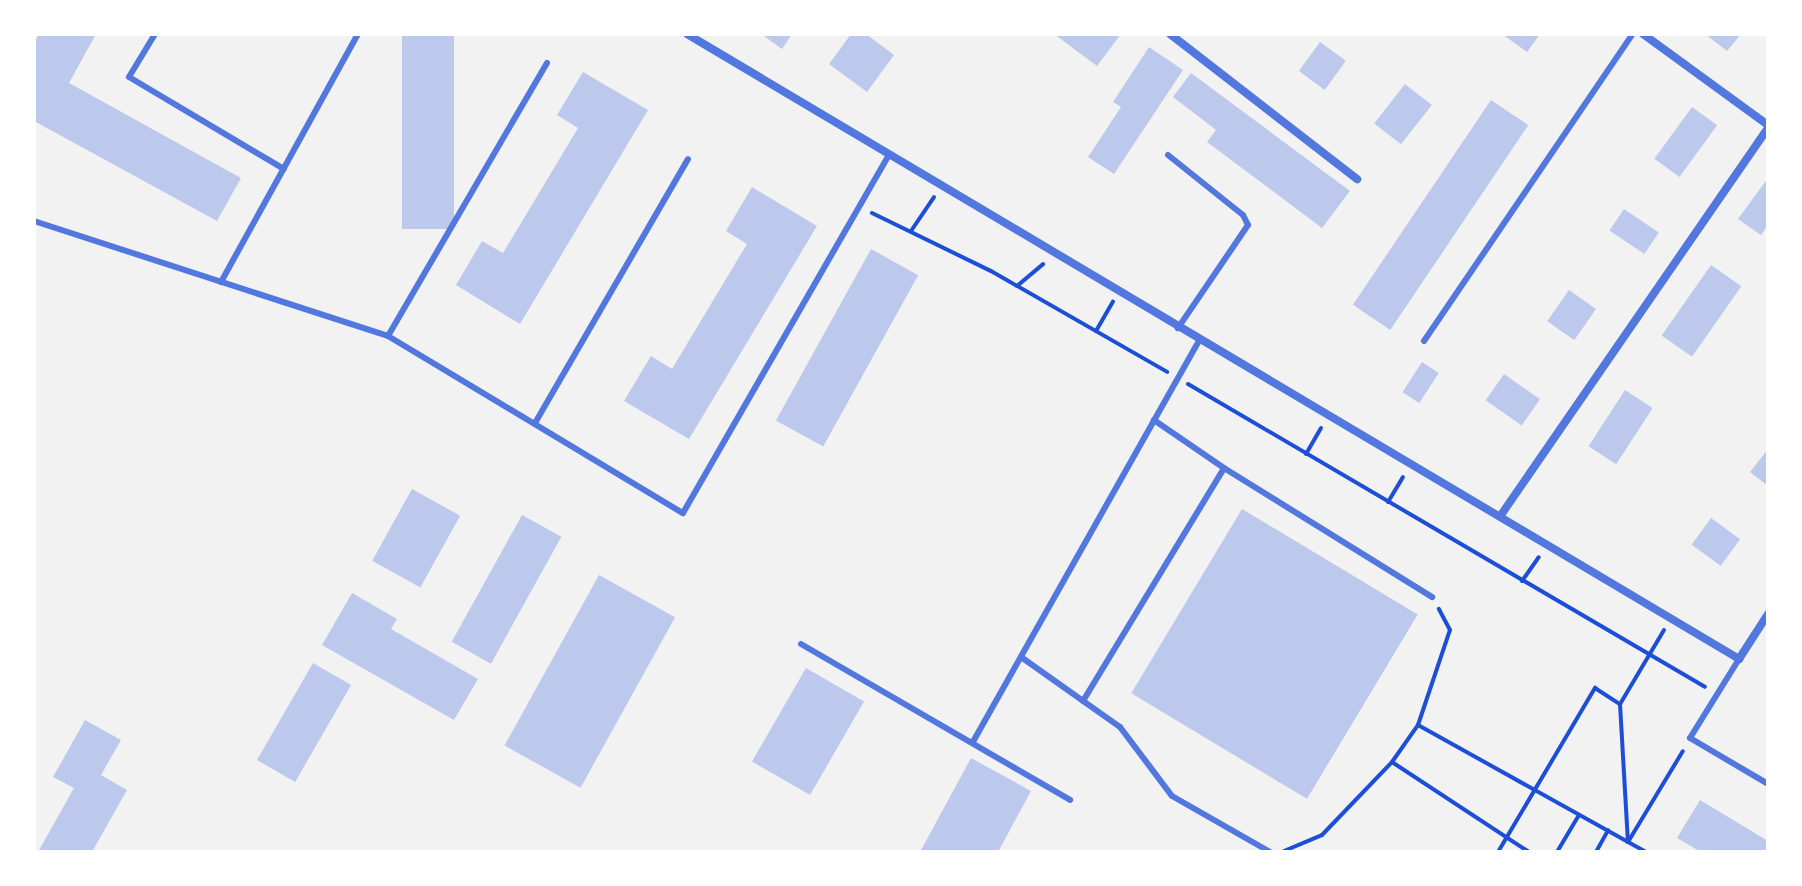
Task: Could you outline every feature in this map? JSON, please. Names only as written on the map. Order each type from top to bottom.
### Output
[{"type":"street","points":[[687,34],[1118,293],[1501,515],[1739,659],[1768,614]]},
{"type":"street","points":[[1170,34],[1357,179]]},
{"type":"street","points":[[1501,515],[1768,126],[1643,34]]},
{"type":"lane","points":[[155,34],[129,77],[284,169]]},
{"type":"lane","points":[[221,282],[356,37],[346,34]]},
{"type":"lane","points":[[1424,341],[1633,34]]},
{"type":"lane","points":[[388,336],[547,63]]},
{"type":"lane","points":[[34,221],[388,336],[683,513],[889,155]]},
{"type":"lane","points":[[1168,155],[1243,215],[1248,225],[1177,328]]},
{"type":"lane","points":[[535,423],[688,159]]},
{"type":"lane","points":[[974,740],[1199,341]]},
{"type":"lane","points":[[1154,420],[1224,468],[1432,597]]},
{"type":"lane","points":[[1083,701],[1224,468]]},
{"type":"lane","points":[[801,644],[974,740],[1070,800]]},
{"type":"lane","points":[[1021,657],[1120,727],[1172,796],[1270,852]]},
{"type":"lane","points":[[1739,659],[1690,738],[1768,784]]},
{"type":"path","points":[[911,231],[942,187]]},
{"type":"path","points":[[859,206],[1017,286],[1717,694]]},
{"type":"path","points":[[1017,286],[1055,254]]},
{"type":"path","points":[[1096,331],[1118,293]]},
{"type":"path","points":[[1306,454],[1328,415]]},
{"type":"path","points":[[1388,502],[1411,463]]},
{"type":"path","points":[[1522,581],[1548,543]]},
{"type":"path","points":[[1281,852],[1322,835],[1392,762],[1418,725],[1450,630],[1432,597]]},
{"type":"path","points":[[1628,842],[1620,704],[1670,618]]},
{"type":"path","points":[[1498,852],[1595,688],[1620,704]]},
{"type":"path","points":[[1418,725],[1645,852]]},
{"type":"path","points":[[1628,842],[1690,738]]},
{"type":"path","points":[[1392,762],[1529,852]]},
{"type":"path","points":[[1557,852],[1579,815]]},
{"type":"path","points":[[1596,852],[1608,830]]},
{"type":"building","points":[[39,34],[96,34],[69,83],[241,178],[217,221],[34,121],[34,43]]},
{"type":"building","points":[[402,34],[454,34],[454,229],[402,229]]},
{"type":"building","points":[[761,34],[792,34],[782,49]]},
{"type":"building","points":[[851,34],[866,34],[894,55],[867,92],[829,64]]},
{"type":"building","points":[[1054,34],[1121,34],[1097,66]]},
{"type":"building","points":[[1502,34],[1540,34],[1527,52]]},
{"type":"building","points":[[1705,34],[1741,34],[1727,51]]},
{"type":"building","points":[[1320,42],[1346,61],[1325,90],[1299,71]]},
{"type":"building","points":[[1149,47],[1183,70],[1114,174],[1088,157],[1121,107],[1113,102]]},
{"type":"building","points":[[583,72],[648,110],[520,324],[456,285],[482,241],[503,253],[578,128],[557,115]]},
{"type":"building","points":[[1191,73],[1350,191],[1322,228],[1207,142],[1216,130],[1173,97]]},
{"type":"building","points":[[1405,84],[1432,105],[1401,144],[1374,123]]},
{"type":"building","points":[[1491,100],[1528,125],[1390,330],[1353,305]]},
{"type":"building","points":[[1692,107],[1717,125],[1679,177],[1654,159]]},
{"type":"building","points":[[1768,178],[1768,225],[1761,235],[1738,219]]},
{"type":"building","points":[[752,187],[817,226],[689,439],[624,401],[651,356],[672,369],[747,244],[726,231]]},
{"type":"building","points":[[1624,209],[1659,232],[1644,254],[1609,231]]},
{"type":"building","points":[[871,249],[918,275],[823,447],[776,420]]},
{"type":"building","points":[[1711,265],[1741,286],[1692,357],[1662,335]]},
{"type":"building","points":[[1569,290],[1596,309],[1574,340],[1547,321]]},
{"type":"building","points":[[1422,362],[1439,373],[1419,403],[1402,392]]},
{"type":"building","points":[[1504,374],[1540,399],[1522,425],[1486,400]]},
{"type":"building","points":[[1625,390],[1653,408],[1616,464],[1589,446]]},
{"type":"building","points":[[1768,449],[1768,486],[1750,472]]},
{"type":"building","points":[[412,489],[460,516],[420,587],[372,561]]},
{"type":"building","points":[[1242,509],[1418,615],[1307,799],[1131,693]]},
{"type":"building","points":[[522,515],[561,537],[491,664],[452,642]]},
{"type":"building","points":[[1711,518],[1740,539],[1721,566],[1692,545]]},
{"type":"building","points":[[599,575],[675,617],[581,788],[504,746]]},
{"type":"building","points":[[352,593],[397,619],[391,629],[478,679],[454,720],[322,645]]},
{"type":"building","points":[[313,663],[351,685],[295,782],[257,760]]},
{"type":"building","points":[[806,668],[864,702],[810,795],[752,762]]},
{"type":"building","points":[[85,720],[121,740],[101,775],[127,790],[92,852],[38,852],[74,788],[53,777]]},
{"type":"building","points":[[971,758],[1031,791],[998,852],[920,852]]},
{"type":"building","points":[[1700,800],[1768,841],[1768,852],[1701,852],[1677,838]]}]
